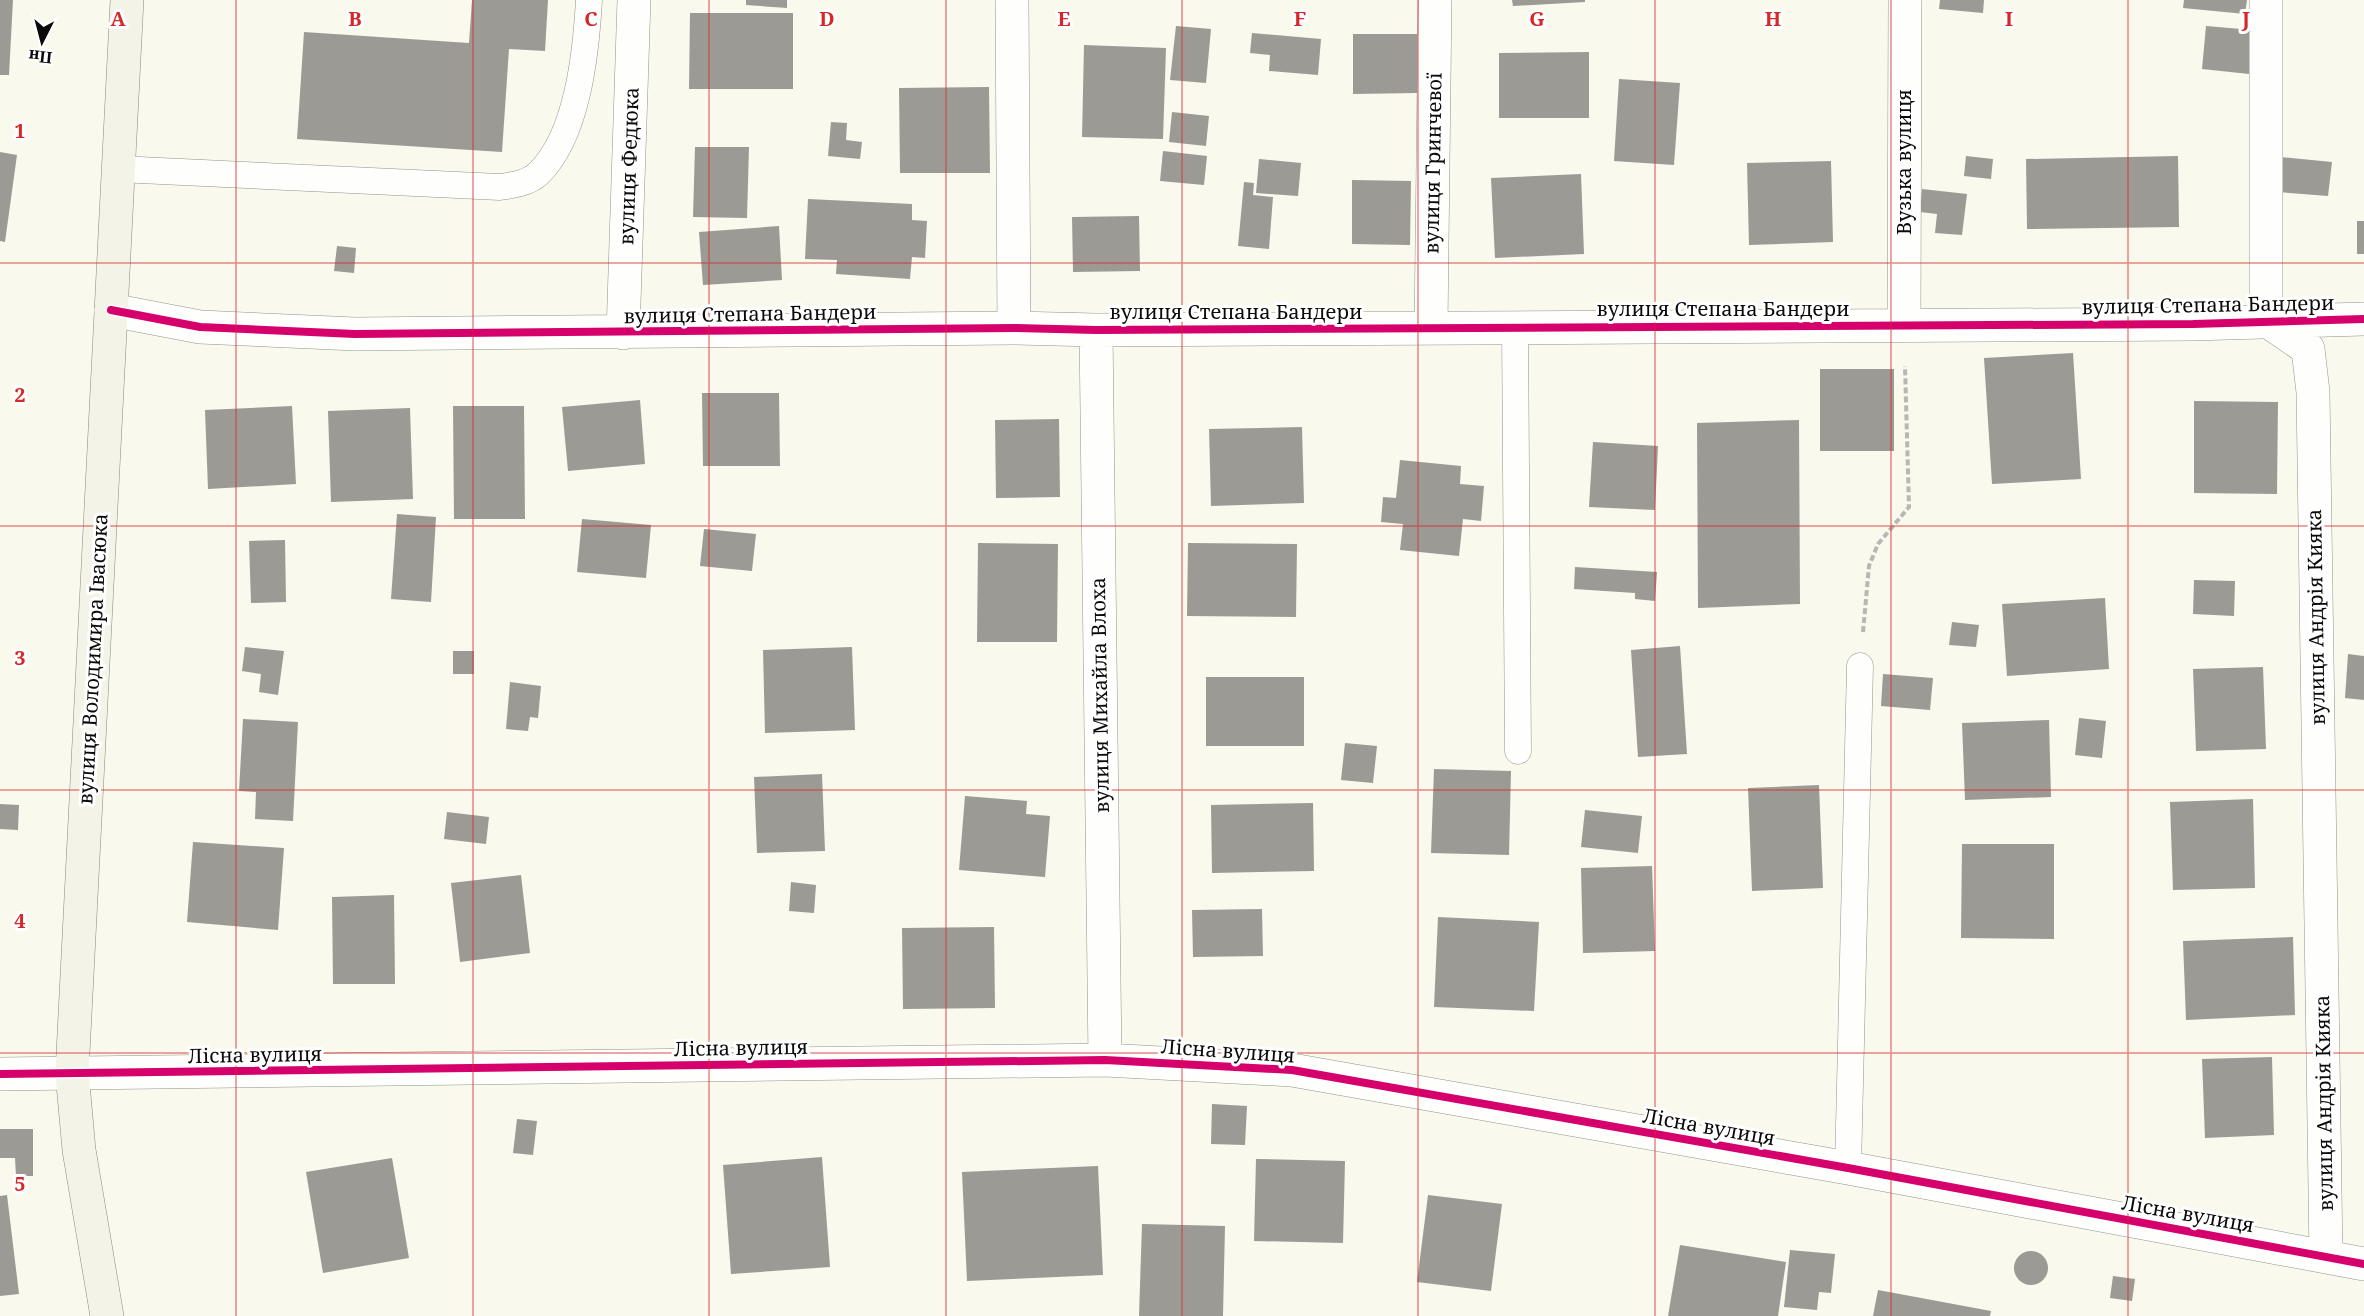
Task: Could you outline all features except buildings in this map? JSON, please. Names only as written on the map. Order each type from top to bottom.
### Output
[{"type":"main road","name":"вулиця Володимира Івасюка","points":[[106,1316],[79,1150],[72,1074],[127,0]]},
{"type":"street","name":"вулиця Федюка","points":[[623,333],[634,0]]},
{"type":"street","points":[[1012,0],[1014,328]]},
{"type":"street","name":"вулиця Гринчевої","points":[[1431,327],[1435,0]]},
{"type":"street","name":"Вузька вулиця","points":[[1904,325],[1905,0]]},
{"type":"street","points":[[2266,0],[2266,320]]},
{"type":"street","name":"вулиця Степана Бандери","points":[[111,310],[200,327],[355,334],[1014,328],[1096,330],[2193,324],[2266,320],[2364,319]]},
{"type":"street","name":"вулиця Андрія Кияка","points":[[2266,320],[2308,349],[2313,392],[2326,1256]]},
{"type":"street","name":"вулиця Михайла Влоха","points":[[1096,330],[1105,1060]]},
{"type":"street","name":"Лісна вулиця","points":[[0,1074],[1105,1060],[1292,1070],[1848,1168],[2364,1264]]},
{"type":"lane","points":[[118,169],[500,187],[520,184],[537,175],[552,157],[565,132],[581,68],[589,0]]},
{"type":"lane","points":[[1515,326],[1518,751]]},
{"type":"lane","points":[[1848,1168],[1860,666]]},
{"type":"path","points":[[1860,666],[1869,566],[1878,544],[1909,507],[1904,325]]},
{"type":"cycle path","points":[[111,310],[200,327],[355,334],[1014,328],[1096,330],[2193,324],[2364,319]]},
{"type":"cycle path","points":[[0,1074],[1105,1060],[1292,1070],[1848,1168],[2364,1264]]}]
